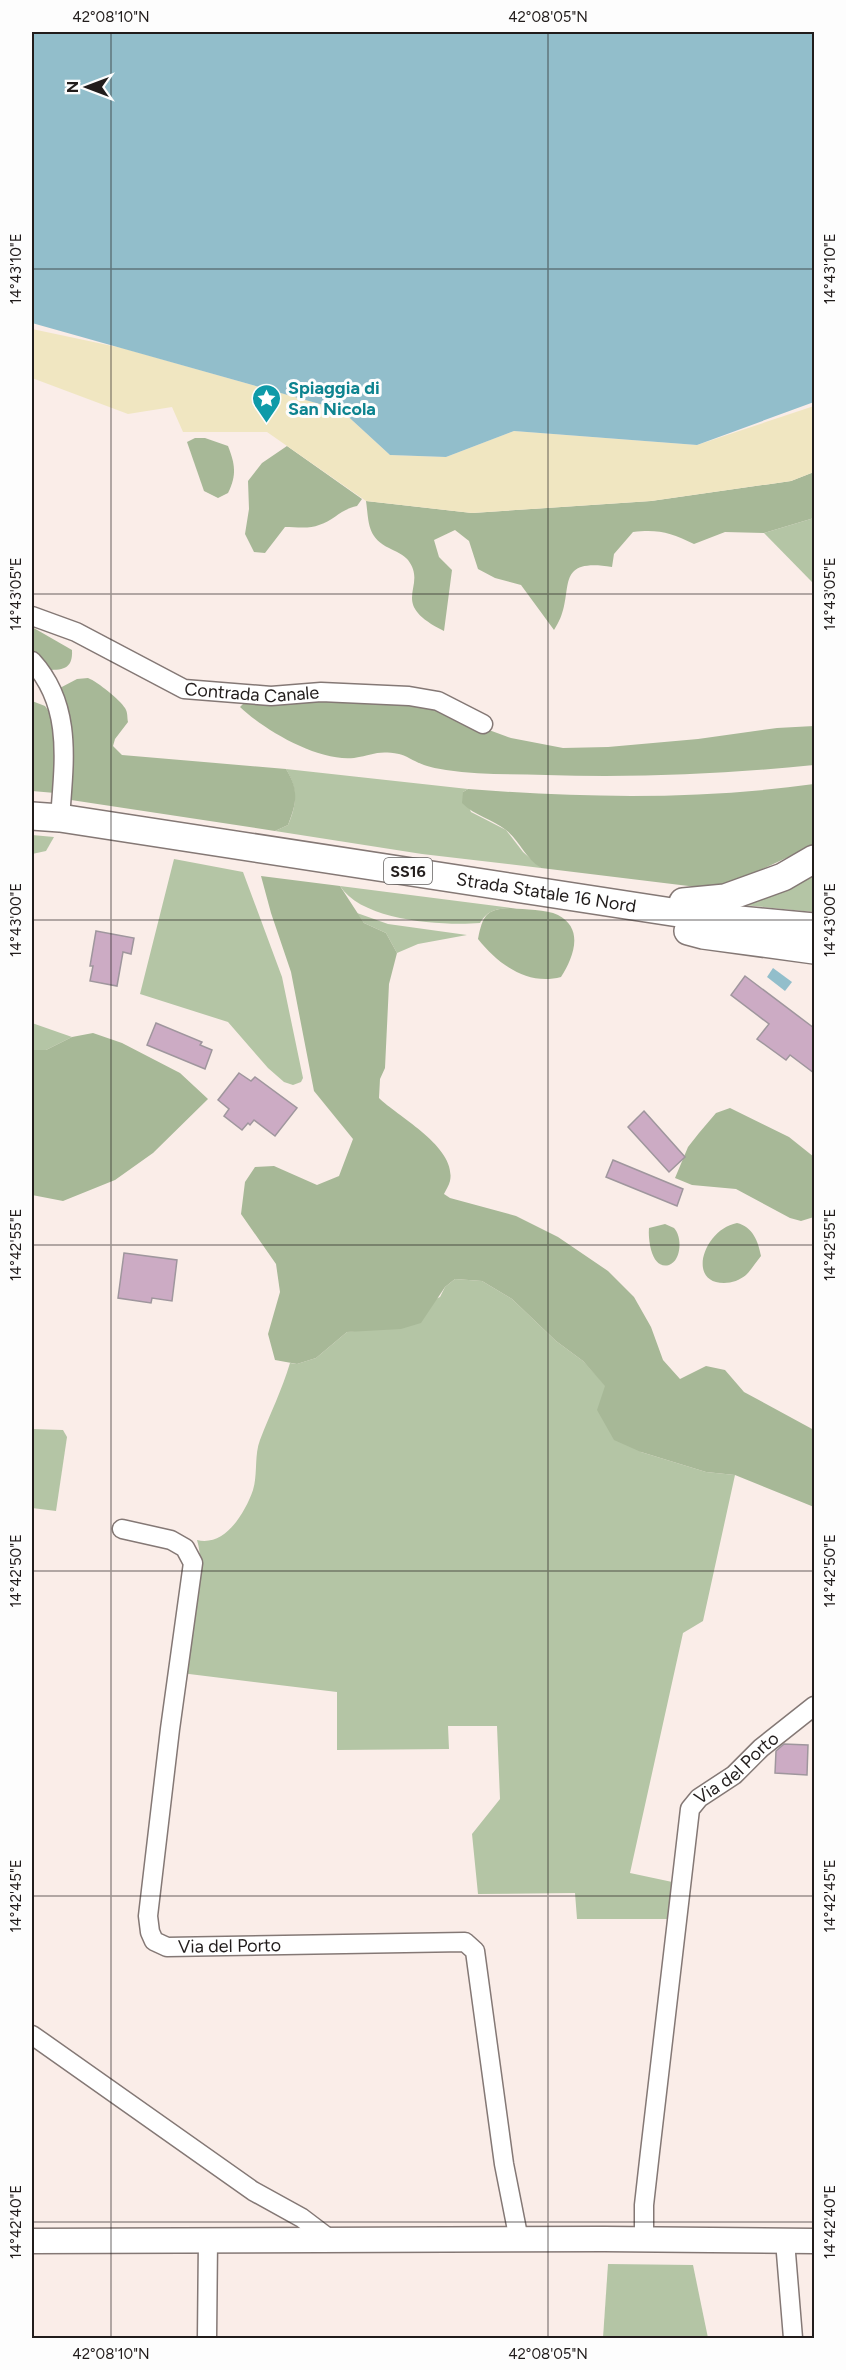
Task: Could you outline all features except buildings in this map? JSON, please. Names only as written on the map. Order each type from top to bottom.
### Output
[{"type":"main road","name":"Strada Statale 16 Nord","points":[[32,816],[60,818],[698,916],[814,927]]},
{"type":"main road","points":[[632,906],[725,898],[783,877],[814,859]]},
{"type":"main road","points":[[553,894],[703,935],[814,950]]},
{"type":"street","name":"Contrada Canale","points":[[32,616],[76,632],[184,689],[271,696],[321,692],[409,696],[438,701],[483,724]]},
{"type":"street","points":[[32,662],[46,677],[63,724],[64,766],[60,818]]},
{"type":"street","name":"Via del Porto","points":[[122,1529],[171,1540],[185,1548],[194,1563],[170,1729],[148,1916],[154,1941],[167,1947],[465,1942],[475,1950],[502,2156],[519,2240]]},
{"type":"street","name":"Via del Porto","points":[[644,2240],[644,2205],[690,1809],[699,1798],[734,1774],[761,1748],[814,1706]]},
{"type":"street","points":[[32,2035],[253,2192],[302,2218],[331,2240]]},
{"type":"street","points":[[207,2338],[208,2240]]},
{"type":"street","points":[[32,2241],[814,2241]]},
{"type":"street","points":[[785,2241],[793,2338]]},
{"type":"green space","points":[[195,438],[205,438],[228,446],[233,464],[233,481],[228,493],[218,498],[204,491],[187,442]]},
{"type":"green space","points":[[287,446],[362,499],[357,506],[319,525],[285,527],[265,553],[254,552],[245,534],[249,509],[248,481],[262,463]]},
{"type":"green space","points":[[814,472],[814,518],[764,533],[725,532],[694,544],[665,533],[633,532],[614,554],[612,567],[592,565],[579,568],[572,573],[561,617],[554,630],[521,585],[495,578],[478,569],[469,541],[455,530],[434,540],[439,557],[452,570],[444,631],[427,621],[417,612],[413,603],[413,570],[408,560],[382,544],[373,534],[370,529],[366,501],[472,513],[651,501],[791,481]]},
{"type":"green space","points":[[814,518],[814,582],[812,582],[764,533]]},
{"type":"green space","points":[[32,627],[72,650],[71,662],[61,669],[45,670],[32,660]]},
{"type":"green space","points":[[88,678],[119,700],[126,710],[128,722],[115,739],[113,746],[122,755],[286,769],[295,790],[293,810],[288,825],[275,831],[71,800],[67,782],[58,689],[77,679]]},
{"type":"green space","points":[[248,699],[436,702],[470,723],[511,738],[563,748],[608,747],[814,726],[814,765],[747,771],[613,776],[458,772],[421,764],[402,755],[391,753],[340,758],[309,750],[263,726],[240,707]]},
{"type":"green space","points":[[32,701],[45,706],[56,721],[55,793],[32,791]]},
{"type":"green space","points":[[286,769],[468,789],[463,792],[471,812],[506,830],[523,852],[541,868],[422,854],[275,831],[288,825],[293,810],[295,797],[293,783]]},
{"type":"green space","points":[[814,784],[814,845],[739,880],[705,888],[541,868],[506,830],[462,803],[463,792],[468,789],[642,796],[728,793]]},
{"type":"green space","points":[[32,835],[54,837],[46,851],[32,854]]},
{"type":"green space","points":[[174,859],[243,872],[282,977],[303,1078],[301,1082],[293,1085],[284,1082],[268,1068],[228,1022],[140,994]]},
{"type":"green space","points":[[814,863],[814,912],[722,903]]},
{"type":"green space","points":[[261,876],[340,886],[364,923],[386,933],[397,953],[389,984],[385,1068],[380,1079],[379,1098],[424,1134],[445,1156],[450,1168],[450,1181],[444,1194],[450,1198],[516,1216],[558,1237],[608,1271],[634,1297],[651,1327],[663,1360],[680,1379],[706,1366],[725,1370],[744,1392],[814,1430],[814,1507],[735,1475],[706,1472],[641,1452],[614,1440],[597,1410],[605,1386],[583,1361],[556,1341],[512,1299],[482,1281],[455,1279],[445,1287],[421,1323],[401,1329],[347,1332],[316,1358],[297,1364],[275,1360],[268,1334],[280,1292],[276,1264],[241,1214],[245,1182],[255,1167],[274,1166],[317,1185],[339,1176],[353,1139],[314,1091],[291,972]]},
{"type":"green space","points":[[340,886],[511,908],[493,911],[486,915],[480,923],[425,922],[384,914],[366,907],[351,898]]},
{"type":"green space","points":[[511,908],[553,913],[572,928],[574,944],[572,953],[561,977],[536,978],[514,971],[495,957],[478,939],[487,915],[496,910]]},
{"type":"green space","points":[[357,913],[388,924],[467,935],[418,944],[397,953],[386,933],[364,923]]},
{"type":"green space","points":[[32,1023],[72,1037],[46,1050],[32,1050]]},
{"type":"green space","points":[[93,1033],[122,1043],[180,1073],[208,1099],[153,1153],[115,1180],[63,1201],[32,1195],[32,1050],[46,1050],[72,1037]]},
{"type":"green space","points":[[730,1108],[789,1137],[814,1157],[814,1217],[801,1221],[790,1218],[736,1189],[692,1185],[675,1178],[688,1147],[716,1113]]},
{"type":"green space","points":[[737,1223],[743,1225],[754,1235],[761,1256],[739,1280],[724,1283],[712,1281],[705,1274],[703,1266],[708,1245],[725,1227]]},
{"type":"green space","points":[[665,1224],[674,1228],[679,1242],[676,1258],[669,1265],[658,1263],[654,1258],[649,1239],[649,1228]]},
{"type":"green space","points":[[455,1279],[482,1281],[512,1299],[556,1341],[583,1361],[606,1386],[641,1452],[706,1472],[735,1475],[703,1621],[683,1633],[630,1873],[677,1883],[673,1919],[577,1919],[575,1893],[478,1894],[472,1834],[500,1799],[497,1726],[448,1726],[449,1749],[337,1750],[337,1692],[181,1673],[199,1588],[200,1555],[197,1540],[207,1541],[225,1533],[233,1526],[245,1508],[253,1490],[260,1440],[290,1363],[297,1364],[316,1358],[347,1332],[370,1329],[440,1297],[445,1287]]},
{"type":"green space","points":[[32,1429],[63,1430],[67,1437],[56,1511],[32,1508]]},
{"type":"green space","points":[[608,2264],[693,2265],[708,2338],[603,2338]]},
{"type":"sand","name":"Spiaggia di San Nicola","points":[[32,329],[122,348],[341,410],[390,455],[446,457],[514,431],[697,445],[814,406],[814,472],[791,481],[651,501],[472,513],[366,501],[267,432],[183,432],[172,407],[128,414],[32,378]]},
{"type":"water","points":[[32,32],[814,32],[814,402],[697,445],[514,431],[446,457],[390,455],[341,410],[32,323]]},
{"type":"water","points":[[773,968],[792,982],[785,991],[767,977]]},
{"type":"place","name":"Spiaggia di San Nicola","points":[[267,424]]}]
